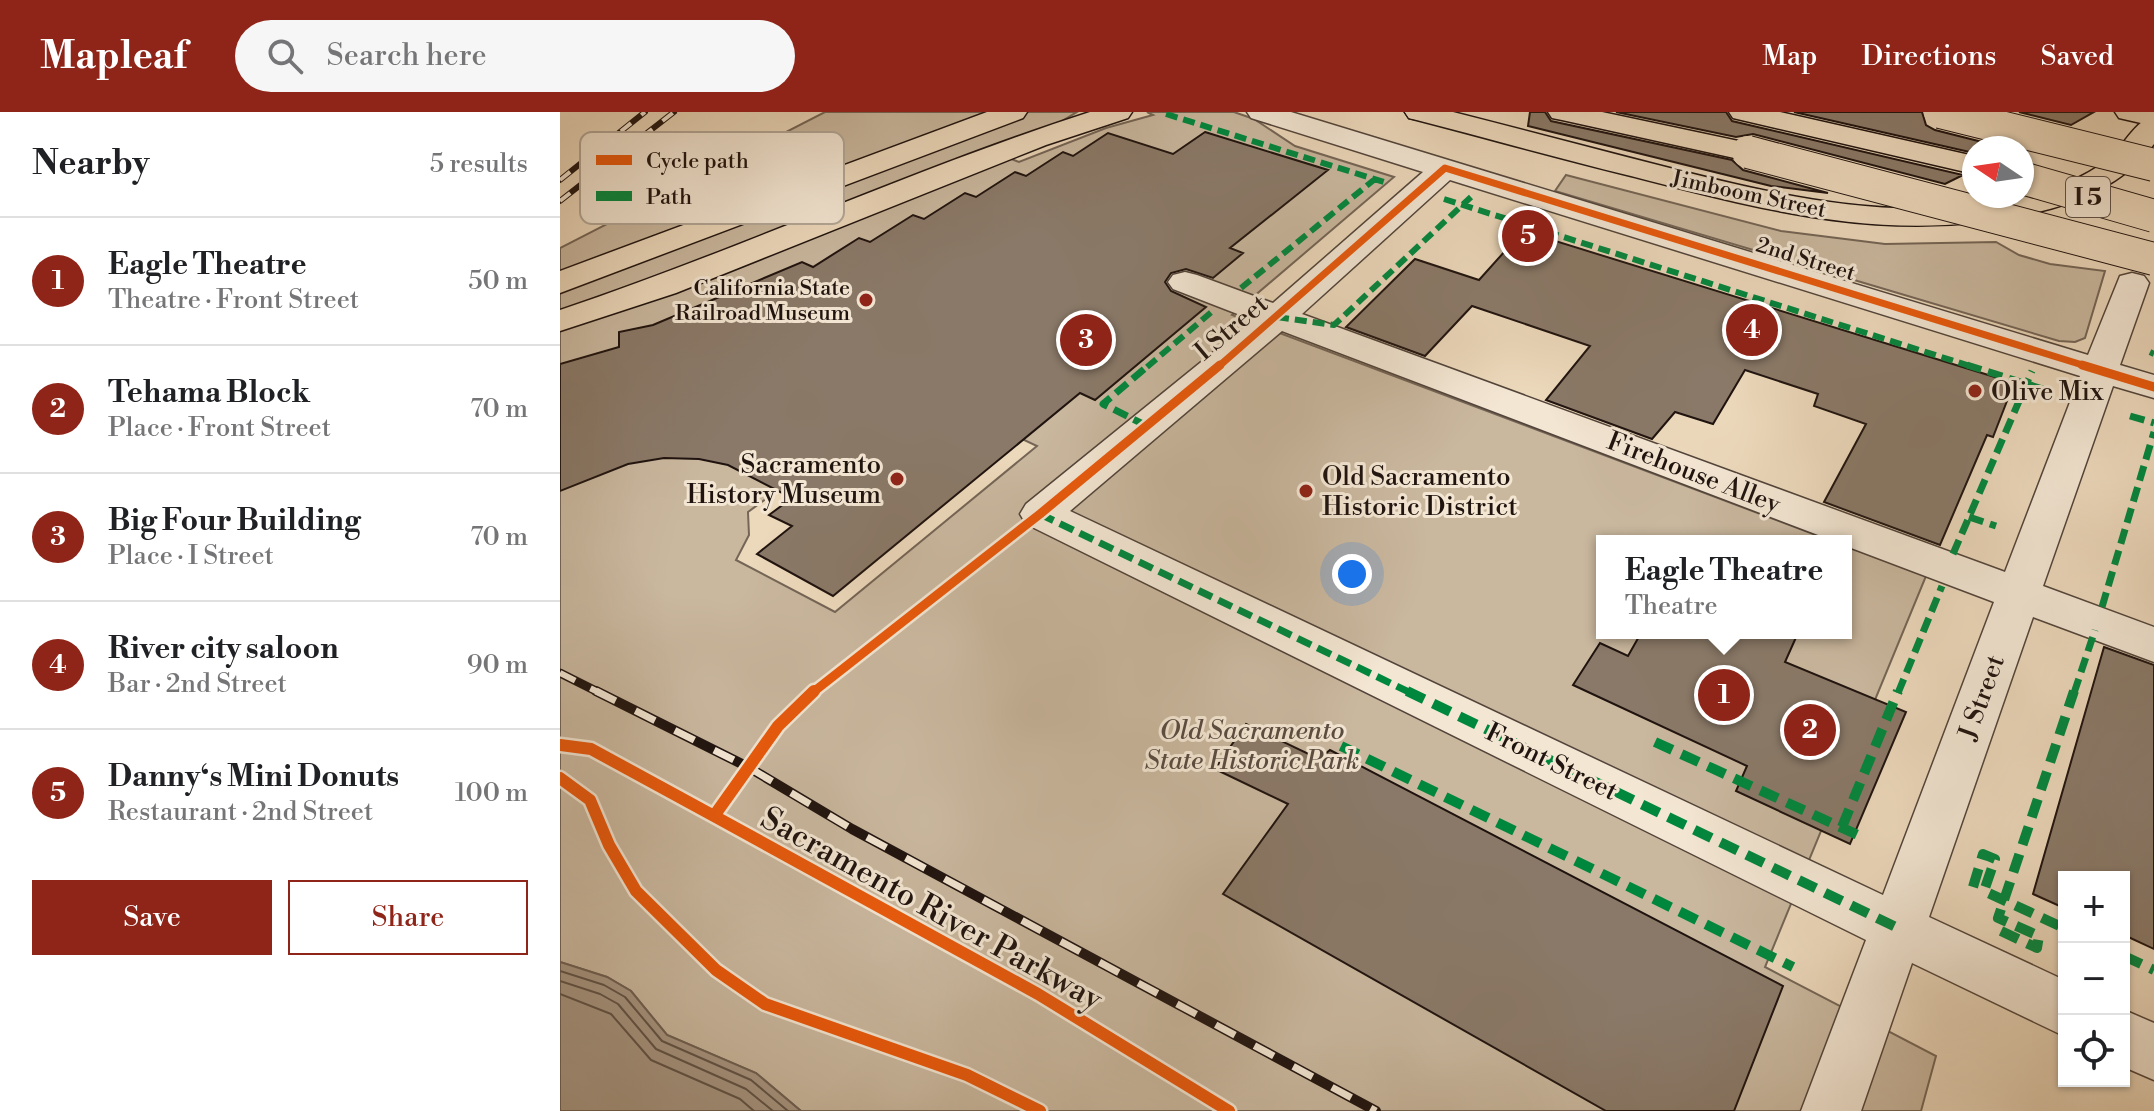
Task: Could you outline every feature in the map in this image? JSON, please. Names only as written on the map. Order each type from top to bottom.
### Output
[{"type":"main road","points":[[844,176],[1013,112]]},
{"type":"main road","points":[[844,215],[1036,139],[1118,112]]},
{"type":"main road","name":"Jimboom Street","points":[[1419,112],[1752,199],[1863,215],[1961,215],[2019,207],[2083,186],[2114,169],[2131,154],[2154,125]]},
{"type":"main road","points":[[1562,112],[1748,152],[2143,271]]},
{"type":"main road","points":[[1743,112],[1962,162]]},
{"type":"main road","name":"I 5","points":[[1940,112],[2154,165]]},
{"type":"main road","points":[[2129,112],[2154,117]]},
{"type":"main road","name":"I 5","points":[[2034,181],[2154,216]]},
{"type":"main road","points":[[560,283],[716,224]]},
{"type":"main road","points":[[560,321],[664,286],[821,224]]},
{"type":"street","name":"2nd Street","points":[[1274,113],[2154,387]]},
{"type":"street","name":"I Street","points":[[1040,514],[1279,316],[1445,168]]},
{"type":"street","name":"J Street","points":[[1831,1111],[2101,370],[2143,271]]},
{"type":"street","name":"Firehouse Alley","points":[[1185,282],[2154,645]]},
{"type":"street","name":"Front Street","points":[[1040,514],[2058,1006]]},
{"type":"street","points":[[2130,1041],[2154,1052]]},
{"type":"green space","name":"Old Sacramento State Historic Park","points":[[825,112],[1077,112],[1004,156],[1019,162],[1106,128],[1153,115],[1147,112],[1234,112],[1254,119],[1295,146],[1394,177],[1232,315],[1816,535],[1596,535],[1596,639],[1852,639],[1852,548],[1926,576],[1765,967],[1936,1056],[1921,1111],[801,1111],[756,1073],[667,1035],[631,991],[607,977],[560,962],[560,248],[607,224],[844,224],[844,132],[786,132]],"holes":[[[916,389],[1037,446],[835,612],[736,560],[749,535],[748,512]]]},
{"type":"green space","points":[[1566,175],[1781,231],[1885,244],[1996,242],[2019,255],[2050,264],[2105,271],[2085,338],[2075,342],[2059,341],[1555,191]]},
{"type":"water","points":[[560,962],[607,977],[631,991],[667,1035],[756,1073],[801,1111],[560,1111]]},
{"type":"building","points":[[1530,112],[1545,112],[1551,121],[1732,160],[1743,170],[1828,193],[1771,186],[1528,126]]},
{"type":"building","points":[[1616,112],[1726,112],[1732,121],[1962,176],[1945,184],[1753,134],[1736,137]]},
{"type":"building","points":[[1794,112],[1922,112],[1926,125],[1962,137],[1962,150]]},
{"type":"building","points":[[2019,112],[2094,112],[2071,125]]},
{"type":"building","name":"California State Railroad Museum","points":[[1205,132],[1328,170],[1230,248],[1243,253],[1213,278],[1186,269],[1171,273],[1165,282],[1171,291],[1206,307],[1095,400],[1080,393],[833,596],[757,554],[792,526],[769,515],[792,498],[728,465],[699,459],[664,458],[628,464],[560,491],[560,364],[619,347],[619,332],[653,325],[802,262],[813,267],[859,238],[870,242],[913,215],[924,219],[965,193],[976,197],[1015,172],[1026,176],[1063,152],[1073,156],[1108,133],[1173,154]]},
{"type":"building","points":[[1523,231],[2014,383],[1993,437],[1987,435],[1940,545],[1824,502],[1866,424],[1814,406],[1818,394],[1745,370],[1713,424],[1675,412],[1652,439],[1546,400],[1590,346],[1472,306],[1425,356],[1346,327],[1415,259],[1479,280]]},
{"type":"building","points":[[1638,639],[1795,639],[1785,662],[1906,712],[1850,844],[1736,791],[1747,766],[1573,685],[1600,643],[1628,656]]},
{"type":"building","points":[[2104,647],[2154,665],[2154,949],[2130,938],[2130,871],[2058,871],[2058,905],[2033,894]]},
{"type":"building","points":[[1246,724],[1319,759],[1330,750],[1783,986],[1734,1111],[1606,1111],[1223,894],[1288,804],[1215,769]]},
{"type":"railway","points":[[620,132],[645,112]]},
{"type":"railway","points":[[648,132],[674,112]]},
{"type":"railway","points":[[560,180],[580,164]]},
{"type":"railway","points":[[560,201],[580,185]]},
{"type":"railway","points":[[560,673],[748,767],[852,829],[1376,1111]]},
{"type":"marked path","points":[[1166,114],[1387,183]]},
{"type":"marked path","points":[[1241,288],[1375,179]]},
{"type":"marked path","points":[[1277,317],[1334,325],[1471,197]]},
{"type":"marked path","points":[[1444,199],[2049,391]]},
{"type":"marked path","points":[[1147,426],[1103,404],[1215,309]]},
{"type":"marked path","points":[[2150,352],[2154,354]]},
{"type":"marked path","points":[[1953,554],[2032,371]]},
{"type":"marked path","points":[[2130,416],[2154,423]]},
{"type":"marked path","points":[[2102,607],[2154,432]]},
{"type":"marked path","points":[[1040,514],[1896,927]]},
{"type":"marked path","points":[[1969,517],[1996,526]]},
{"type":"marked path","points":[[1842,827],[1942,586]]},
{"type":"marked path","points":[[2001,931],[2037,948],[2039,936],[1998,918],[2095,630]]},
{"type":"marked path","points":[[1655,742],[1860,836]]},
{"type":"marked path","points":[[1341,746],[1793,967]]},
{"type":"marked path","points":[[1973,887],[1983,854],[1995,859],[1984,891],[2058,925]]},
{"type":"marked path","points":[[2130,959],[2154,970]]},
{"type":"cycle path","points":[[714,816],[778,726],[796,707],[837,671],[1040,514],[1279,316],[1445,168],[2154,387]]},
{"type":"cycle path","name":"Sacramento River Parkway","points":[[560,745],[591,749],[714,816],[1038,994],[1229,1111]]},
{"type":"cycle path","points":[[560,778],[590,800],[609,845],[636,891],[716,970],[765,1004],[967,1075],[1040,1111]]},
{"type":"place","name":"Danny‘s Mini Donuts","points":[[1528,236]]},
{"type":"place","name":"California State Railroad Museum","points":[[866,300]]},
{"type":"place","name":"River city saloon","points":[[1752,330]]},
{"type":"place","name":"Big Four Building","points":[[1086,340]]},
{"type":"place","name":"Olive Mix","points":[[1975,391]]},
{"type":"place","name":"Sacramento History Museum","points":[[897,479]]},
{"type":"place","name":"Old Sacramento Historic District","points":[[1306,491]]},
{"type":"place","name":"Eagle Theatre","points":[[1724,695]]},
{"type":"place","name":"Tehama Block","points":[[1810,730]]}]
